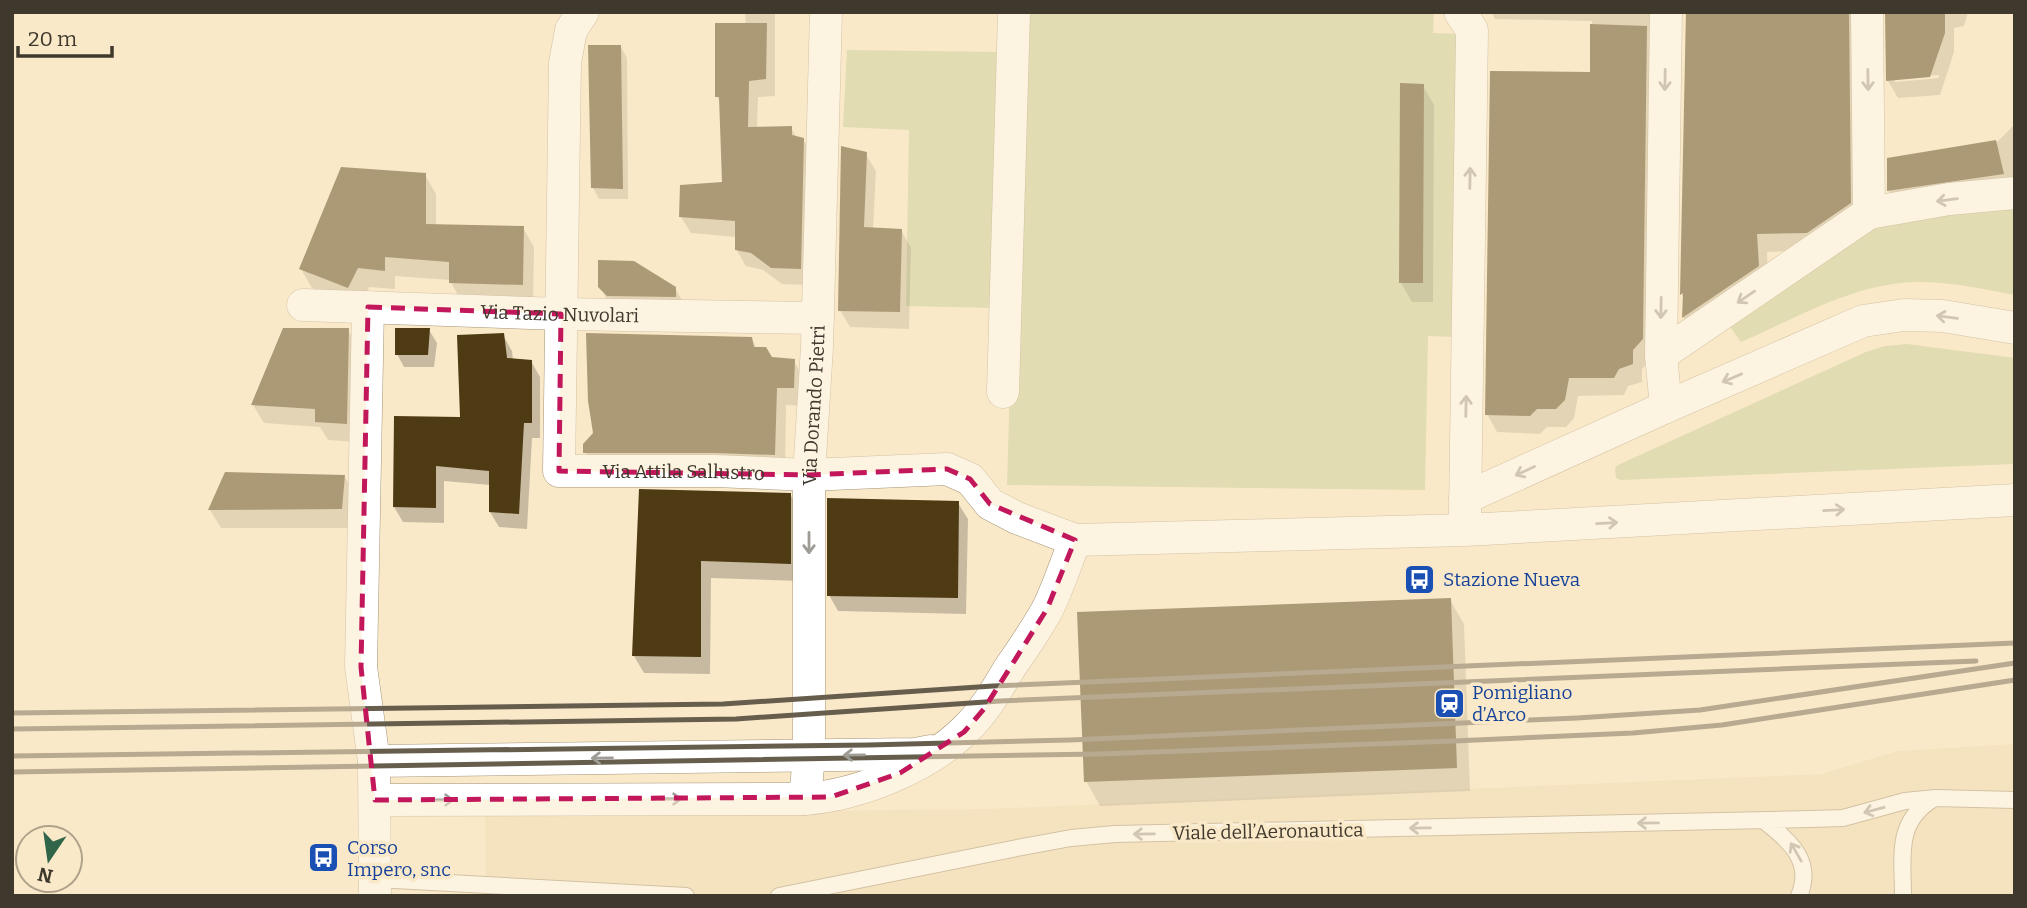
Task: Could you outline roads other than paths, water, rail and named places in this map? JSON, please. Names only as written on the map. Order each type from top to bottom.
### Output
[{"type":"street","points":[[561,314],[565,63],[571,30],[583,12]]},
{"type":"street","name":"Via Dorando Pietri","points":[[805,799],[810,756],[809,475],[818,318],[826,12]]},
{"type":"street","points":[[1003,392],[1014,12]]},
{"type":"street","points":[[1460,12],[1472,30],[1465,530]]},
{"type":"street","points":[[1666,12],[1661,355],[1666,407]]},
{"type":"street","points":[[1867,12],[1869,213]]},
{"type":"street","points":[[1661,355],[1869,213],[1949,199],[2015,193]]},
{"type":"street","name":"Via Tazio Nuvolari","points":[[303,305],[561,314],[818,318]]},
{"type":"street","points":[[368,307],[361,667],[374,761],[376,887]]},
{"type":"street","name":"Via Attila Sallustro","points":[[561,314],[559,471],[715,471],[809,475],[947,469],[970,479],[990,504],[1017,518],[1075,540]]},
{"type":"street","points":[[1465,498],[1863,321],[1904,315],[1943,316],[2015,328]]},
{"type":"street","points":[[375,800],[805,799],[831,797],[869,787],[900,773],[964,732],[991,698],[1047,609],[1075,540],[1465,530],[2015,500]]},
{"type":"street","points":[[374,761],[926,753],[945,745]]},
{"type":"lane","name":"Viale dell’Aeronautica","points":[[779,896],[1071,838],[1115,834],[1843,818],[1905,801],[1936,798],[2015,800]]},
{"type":"lane","points":[[1903,896],[1903,845],[1909,821],[1920,807],[1936,798]]},
{"type":"lane","points":[[1763,820],[1797,849],[1804,877],[1799,896]]},
{"type":"lane","points":[[376,887],[686,896]]},
{"type":"railway","points":[[12,713],[723,704],[993,686],[2015,643]]},
{"type":"railway","points":[[12,729],[736,719],[1000,701],[1976,661]]},
{"type":"railway","points":[[12,756],[868,745],[1070,740],[1577,718],[1700,710],[2015,663]]},
{"type":"railway","points":[[12,772],[1099,754],[1633,733],[1722,725],[2015,680]]},
{"type":"place","name":"Stazione Nueva","points":[[1420,579]]},
{"type":"place","name":"Pomigliano d’Arco","points":[[1449,703]]},
{"type":"place","name":"Corso Impero, snc","points":[[324,858]]}]
